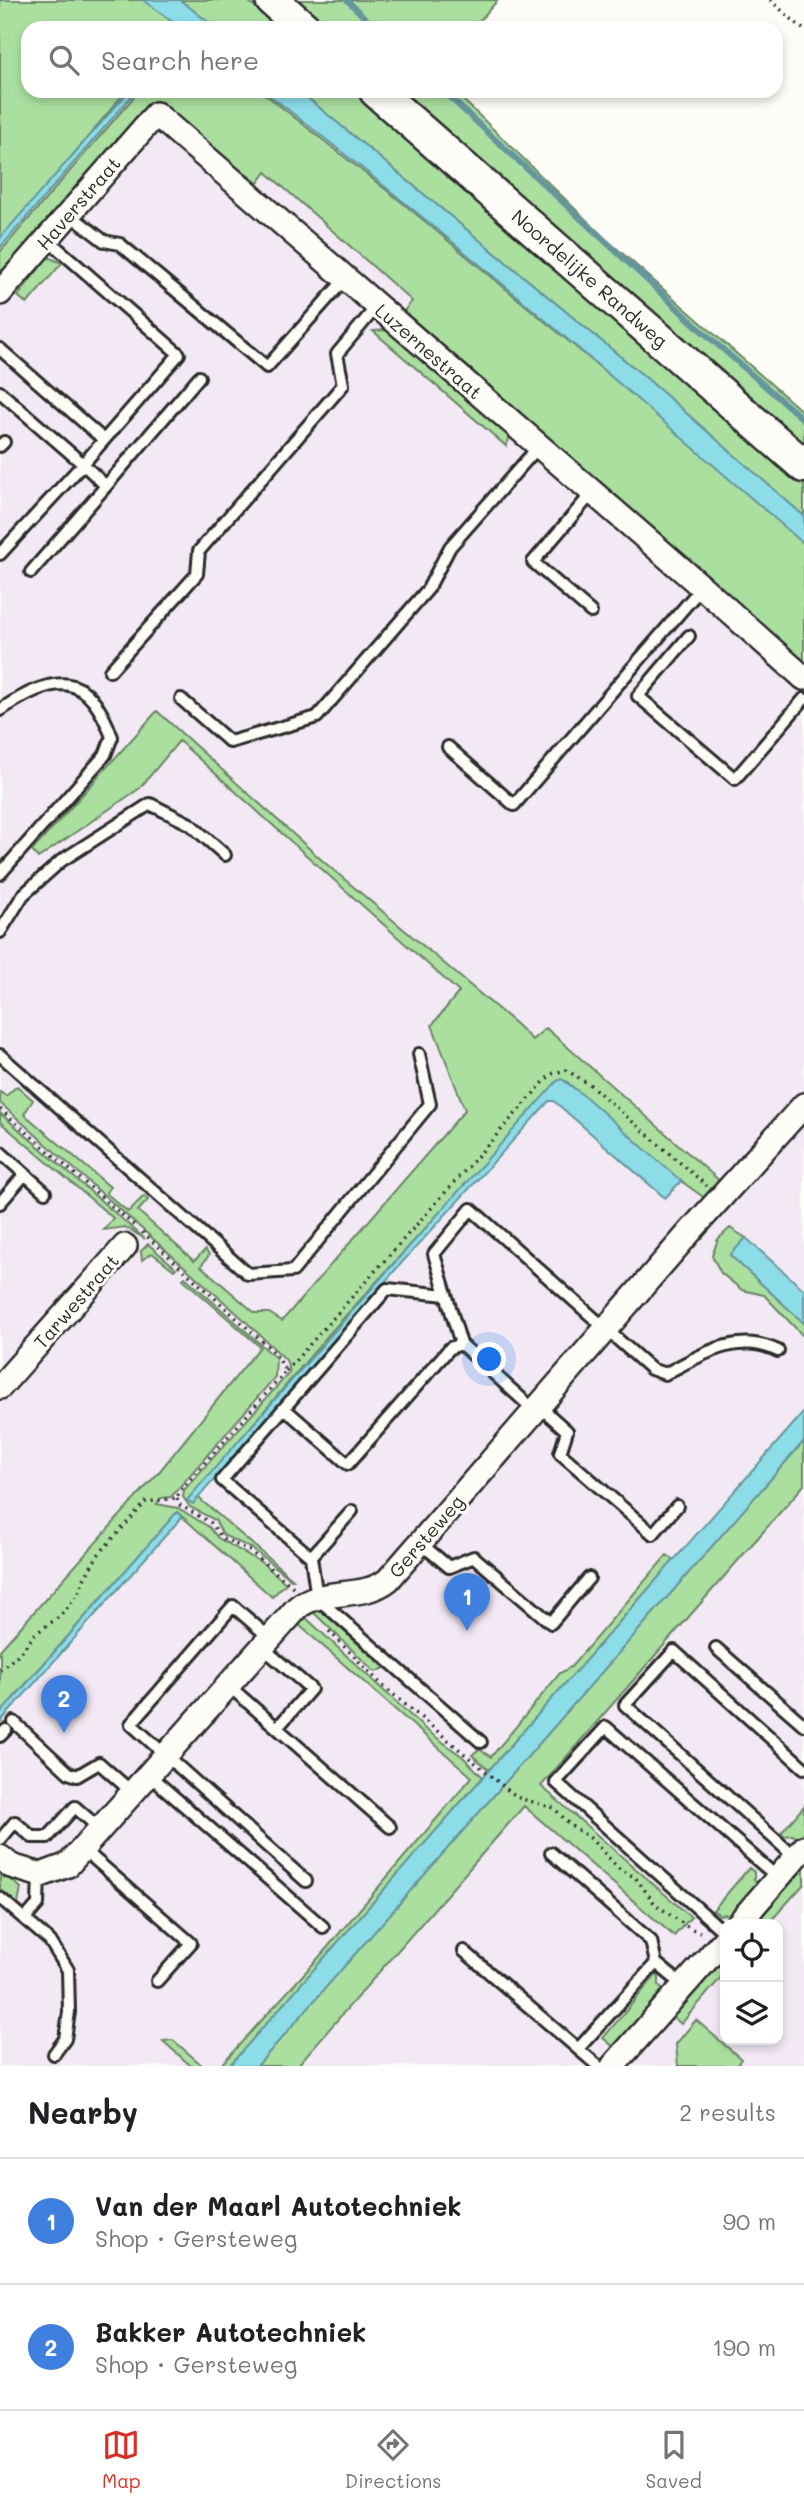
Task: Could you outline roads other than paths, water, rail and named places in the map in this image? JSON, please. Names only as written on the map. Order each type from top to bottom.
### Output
[{"type":"main road","points":[[272,0],[296,21]]},
{"type":"main road","name":"Noordelijke Randweg","points":[[384,98],[804,466]]},
{"type":"street","name":"Haverstraat","points":[[0,293],[156,114]]},
{"type":"street","name":"Luzernestraat","points":[[156,114],[804,678]]},
{"type":"street","name":"Gersteweg","points":[[38,1874],[68,1866],[302,1603],[378,1588],[388,1580],[804,1105]]},
{"type":"street","name":"Tarwestraat","points":[[0,1387],[125,1246]]},
{"type":"street","points":[[742,1919],[800,1853]]},
{"type":"street","points":[[0,1857],[11,1866],[38,1874]]},
{"type":"street","points":[[625,2062],[720,1944]]},
{"type":"lane","points":[[69,214],[104,241],[120,244],[267,367],[345,279]]},
{"type":"lane","points":[[0,554],[179,354],[47,239]]},
{"type":"lane","points":[[110,671],[197,574],[199,551],[343,385],[337,354],[377,306]]},
{"type":"lane","points":[[0,349],[104,440]]},
{"type":"lane","points":[[31,572],[199,377]]},
{"type":"lane","points":[[0,392],[106,486]]},
{"type":"lane","points":[[181,699],[230,742],[317,717],[428,589],[450,547],[539,446]]},
{"type":"lane","points":[[591,612],[533,562],[593,492]]},
{"type":"lane","points":[[448,747],[514,804],[702,587]]},
{"type":"lane","points":[[689,636],[638,696],[736,779],[804,699]]},
{"type":"lane","points":[[0,710],[27,692],[51,683],[74,687],[92,697],[105,718],[112,737],[105,755],[0,874]]},
{"type":"lane","points":[[0,932],[23,895],[61,861],[150,804],[190,824],[225,855]]},
{"type":"lane","points":[[0,1055],[248,1274],[293,1271],[430,1104],[419,1054]]},
{"type":"lane","points":[[0,1152],[45,1192]]},
{"type":"lane","points":[[0,1203],[25,1174]]},
{"type":"lane","points":[[677,1506],[653,1534],[560,1453],[567,1431],[461,1344],[434,1254],[471,1209],[651,1368],[665,1374],[690,1359],[745,1342],[766,1345],[778,1351]]},
{"type":"lane","points":[[446,1295],[387,1289],[222,1480],[311,1557],[317,1598],[481,1742]]},
{"type":"lane","points":[[284,1408],[348,1464],[450,1348],[461,1344]]},
{"type":"lane","points":[[311,1557],[352,1511]]},
{"type":"lane","points":[[420,1543],[449,1567],[474,1557],[551,1623],[589,1578]]},
{"type":"lane","points":[[277,1728],[311,1689],[233,1606],[131,1724],[306,1881]]},
{"type":"lane","points":[[716,1648],[804,1725]]},
{"type":"lane","points":[[800,1853],[625,1705],[674,1651],[804,1768]]},
{"type":"lane","points":[[228,1685],[390,1827]]},
{"type":"lane","points":[[720,1937],[556,1782],[606,1727],[778,1878]]},
{"type":"lane","points":[[7,1729],[77,1776],[99,1763],[133,1793]]},
{"type":"lane","points":[[149,1775],[323,1927]]},
{"type":"lane","points":[[0,1840],[15,1822],[32,1837],[48,1837],[75,1807],[100,1829]]},
{"type":"lane","points":[[83,1849],[191,1943],[157,1981]]},
{"type":"lane","points":[[551,1853],[651,1941],[656,1963],[684,1986]]},
{"type":"lane","points":[[24,1919],[38,1904],[38,1874]]},
{"type":"lane","points":[[0,1898],[50,1941],[68,1970],[69,2012],[65,2039],[54,2054]]},
{"type":"lane","points":[[464,1951],[598,2066]]},
{"type":"lane","points":[[578,2049],[656,1963]]},
{"type":"water","points":[[143,0],[180,0],[207,21],[172,21]]},
{"type":"water","points":[[123,98],[130,98],[0,248],[0,238]]},
{"type":"water","points":[[273,98],[307,98],[645,377],[804,516],[804,544],[470,257]]},
{"type":"water","points":[[562,1079],[681,1181],[665,1198],[554,1101],[549,1101],[397,1268],[193,1504],[187,1500],[380,1279],[557,1081]]},
{"type":"water","points":[[746,1238],[804,1290],[804,1323],[730,1255]]},
{"type":"water","points":[[804,1412],[804,1441],[257,2066],[229,2066]]},
{"type":"water","points":[[177,1512],[182,1517],[0,1722],[0,1714]]},
{"type":"waterway","points":[[347,0],[368,21]]},
{"type":"waterway","points":[[451,98],[703,332],[804,420]]},
{"type":"place","name":"Van der Maarl Autotechniek","points":[[467,1631]]},
{"type":"place","name":"Bakker Autotechniek","points":[[64,1733]]}]
